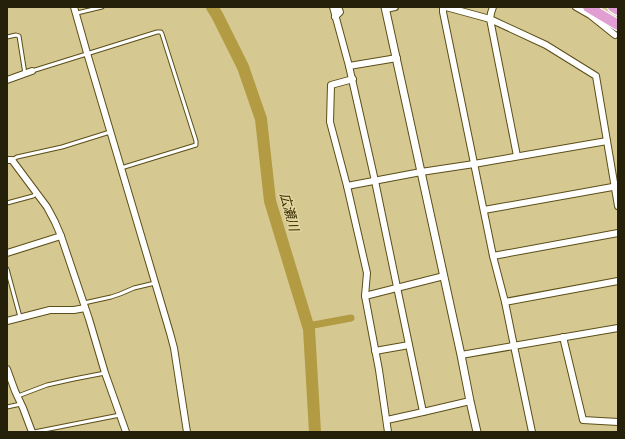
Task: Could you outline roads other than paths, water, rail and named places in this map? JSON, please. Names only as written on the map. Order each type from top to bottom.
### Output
[{"type":"highway","points":[[613,7],[618,10]]},
{"type":"highway","points":[[589,11],[601,15],[617,30]]},
{"type":"street","points":[[333,7],[353,79],[423,412]]},
{"type":"street","points":[[336,17],[340,12],[338,7]]},
{"type":"street","points":[[395,7],[386,8],[461,355],[476,432]]},
{"type":"street","points":[[532,432],[505,302],[493,256],[443,12],[444,7],[490,19],[546,45],[596,76],[607,141],[617,187],[618,206]]},
{"type":"street","points":[[493,7],[490,19],[517,156]]},
{"type":"street","points":[[576,7],[589,11],[617,30]]},
{"type":"street","points":[[76,10],[87,53],[174,348],[187,432]]},
{"type":"street","points":[[349,66],[397,58]]},
{"type":"street","points":[[7,80],[32,71]]},
{"type":"street","points":[[353,79],[331,85],[330,122],[347,186],[367,273],[365,296],[388,432]]},
{"type":"street","points":[[347,186],[607,141]]},
{"type":"street","points":[[10,160],[37,193],[51,214],[61,236],[105,373],[126,432]]},
{"type":"street","points":[[484,210],[617,187]]},
{"type":"street","points":[[493,256],[618,233]]},
{"type":"street","points":[[7,253],[61,236]]},
{"type":"street","points":[[365,296],[444,276]]},
{"type":"street","points":[[505,302],[618,281]]},
{"type":"street","points":[[7,321],[50,310],[74,310],[84,306]]},
{"type":"street","points":[[461,355],[618,328]]},
{"type":"street","points":[[563,337],[584,420],[618,422]]},
{"type":"street","points":[[375,352],[409,345]]},
{"type":"street","points":[[7,369],[32,432]]},
{"type":"street","points":[[387,420],[470,401]]},
{"type":"lane","points":[[76,10],[102,7]]},
{"type":"lane","points":[[32,71],[152,33],[160,32],[162,34],[196,145],[121,168]]},
{"type":"lane","points":[[7,37],[18,36],[25,74]]},
{"type":"lane","points":[[10,160],[110,132]]},
{"type":"lane","points":[[7,203],[33,196],[37,193]]},
{"type":"lane","points":[[7,269],[20,318]]},
{"type":"lane","points":[[84,306],[134,288],[156,283]]},
{"type":"lane","points":[[18,396],[47,385],[105,373]]},
{"type":"lane","points":[[7,407],[21,404]]},
{"type":"lane","points":[[32,432],[120,414]]},
{"type":"waterway","name":"広瀬川","points":[[212,7],[243,67],[261,119],[270,201],[309,329],[315,432]]},
{"type":"waterway","points":[[308,326],[351,318]]}]
